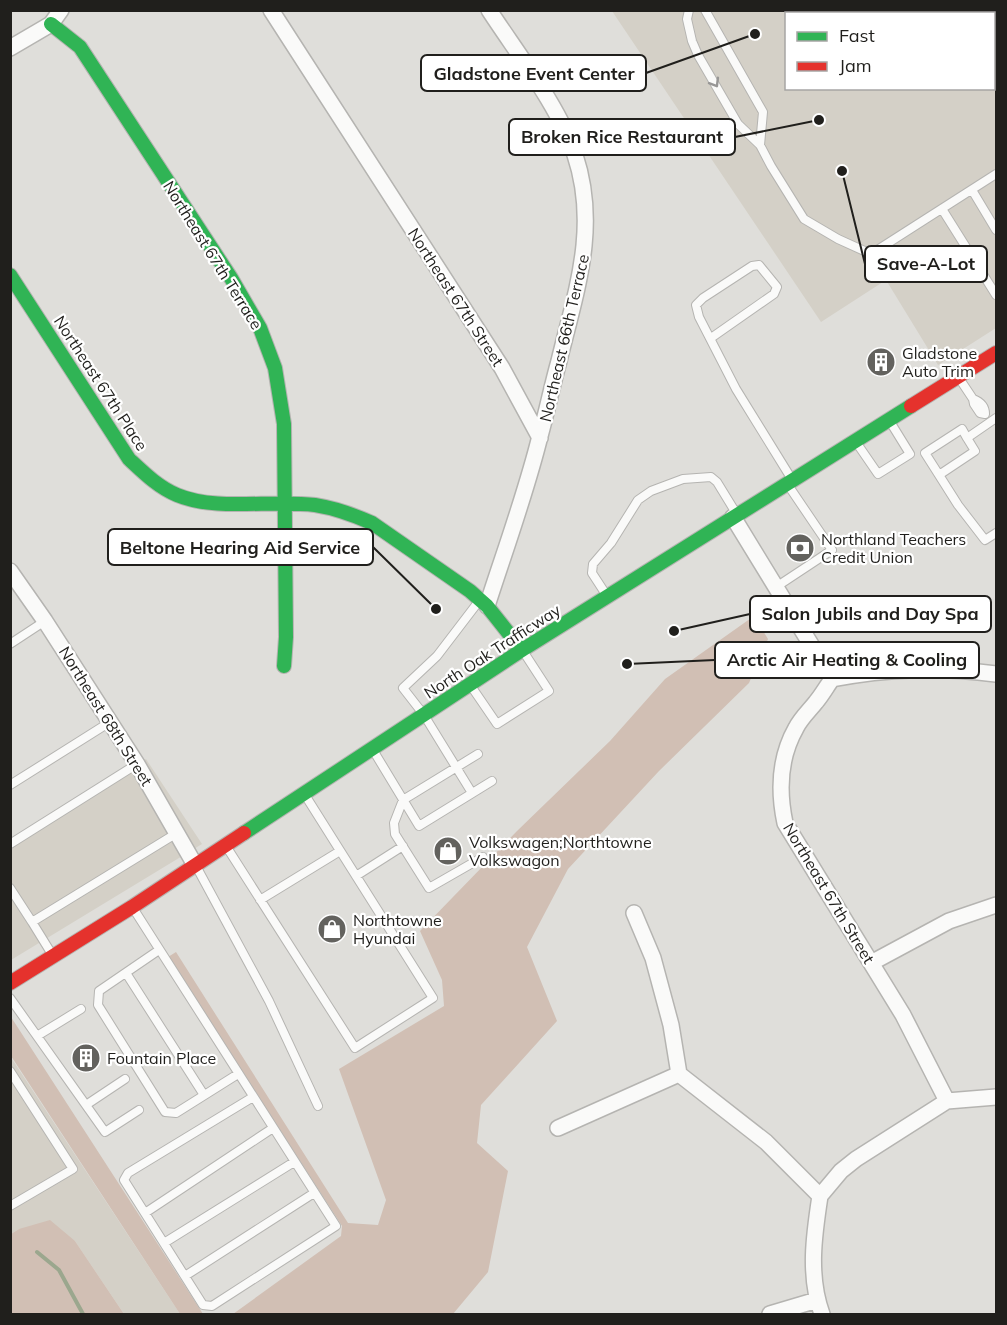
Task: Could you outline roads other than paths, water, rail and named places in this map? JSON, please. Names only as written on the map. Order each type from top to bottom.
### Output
[{"type":"street","points":[[10,48],[51,24],[61,10]]},
{"type":"street","name":"Northeast 67th Street","points":[[271,10],[502,368],[540,438]]},
{"type":"street","name":"Northeast 66th Terrace","points":[[489,10],[544,94],[568,137],[576,155],[586,207],[586,240],[575,301],[540,438]]},
{"type":"street","name":"Northeast 67th Terrace","points":[[51,24],[80,47],[231,278],[260,328],[275,368],[284,424],[286,637],[284,666]]},
{"type":"street","name":"Northeast 67th Place","points":[[10,275],[129,459],[154,482],[177,495],[204,502],[284,506],[296,503],[315,505],[354,515],[372,523],[408,546],[484,603],[522,650]]},
{"type":"street","name":"North Oak Trafficway","points":[[10,983],[132,907],[522,650],[996,353]]},
{"type":"street","points":[[484,603],[540,438]]},
{"type":"street","points":[[735,516],[832,679],[871,671],[921,668],[996,674]]},
{"type":"street","name":"Northeast 68th Street","points":[[10,572],[45,621],[137,764],[195,865]]},
{"type":"street","name":"Northeast 67th Street","points":[[832,679],[796,726],[788,745],[782,764],[780,784],[785,823],[923,1051],[947,1101]]},
{"type":"street","points":[[871,963],[949,921],[996,905]]},
{"type":"street","points":[[634,913],[653,958],[671,1025],[679,1074],[766,1143],[820,1196]]},
{"type":"street","points":[[558,1128],[679,1074]]},
{"type":"street","points":[[822,1314],[817,1300],[813,1255],[820,1196],[856,1159],[947,1101],[996,1097]]},
{"type":"street","points":[[770,1314],[817,1300]]},
{"type":"lane","points":[[689,10],[687,19],[698,55],[738,124],[760,145],[804,219],[838,239],[872,254],[996,174]]},
{"type":"lane","points":[[705,10],[763,112],[760,145]]},
{"type":"lane","points":[[972,190],[996,230]]},
{"type":"lane","points":[[942,209],[996,295]]},
{"type":"lane","points":[[711,338],[774,294],[777,287],[759,265],[752,266],[696,305],[699,317],[736,389],[789,482],[832,550],[776,586]]},
{"type":"lane","points":[[958,377],[974,399],[974,404],[980,413],[993,420],[967,438]]},
{"type":"lane","points":[[855,441],[878,474],[910,454],[889,420]]},
{"type":"lane","points":[[939,475],[975,451],[962,429],[926,453],[939,475],[958,505],[985,540],[996,532]]},
{"type":"lane","points":[[608,596],[592,573],[593,564],[611,543],[627,514],[645,495],[683,479],[711,477],[717,482],[735,516]]},
{"type":"lane","points":[[472,793],[424,715],[404,688],[437,656],[484,603]]},
{"type":"lane","points":[[10,644],[45,621]]},
{"type":"lane","points":[[470,684],[497,724],[549,691],[522,650]]},
{"type":"lane","points":[[10,785],[110,722]]},
{"type":"lane","points":[[372,749],[419,826],[492,781]]},
{"type":"lane","points":[[478,753],[403,800],[394,823],[395,834],[429,888],[483,856]]},
{"type":"lane","points":[[10,844],[137,764]]},
{"type":"lane","points":[[225,845],[355,1048],[433,998],[304,793]]},
{"type":"lane","points":[[32,922],[178,832]]},
{"type":"lane","points":[[356,876],[403,846]]},
{"type":"lane","points":[[260,900],[340,851]]},
{"type":"lane","points":[[195,865],[227,920],[269,1001],[318,1106]]},
{"type":"lane","points":[[10,888],[53,956]]},
{"type":"lane","points":[[132,907],[253,1096],[294,1162],[336,1226],[212,1306],[203,1305],[124,1180],[128,1173],[253,1096]]},
{"type":"lane","points":[[159,950],[99,991],[98,1005],[165,1112],[176,1113],[238,1074]]},
{"type":"lane","points":[[126,973],[204,1095]]},
{"type":"lane","points":[[10,998],[105,1132],[139,1110]]},
{"type":"lane","points":[[38,1036],[81,1009]]},
{"type":"lane","points":[[10,1071],[72,1169],[10,1206]]},
{"type":"lane","points":[[86,1105],[125,1079]]},
{"type":"lane","points":[[145,1213],[273,1128]]},
{"type":"lane","points":[[164,1244],[294,1162]]},
{"type":"lane","points":[[185,1276],[314,1193]]},
{"type":"waterway","points":[[37,1252],[59,1270],[83,1314]]},
{"type":"place","name":"Gladstone Event Center","points":[[755,34]]},
{"type":"place","name":"Broken Rice Restaurant","points":[[819,120]]},
{"type":"place","name":"Save-A-Lot","points":[[842,171]]},
{"type":"place","name":"Gladstone Auto Trim","points":[[881,362]]},
{"type":"place","name":"Northland Teachers Credit Union","points":[[800,548]]},
{"type":"place","name":"Beltone Hearing Aid Service","points":[[436,609]]},
{"type":"place","name":"Salon Jubils and Day Spa","points":[[674,631]]},
{"type":"place","name":"Arctic Air Heating & Cooling","points":[[627,664]]},
{"type":"place","name":"Volkswagen;Northtowne Volkswagon","points":[[448,851]]},
{"type":"place","name":"Northtowne Hyundai","points":[[332,929]]},
{"type":"place","name":"Fountain Place","points":[[86,1058]]}]
